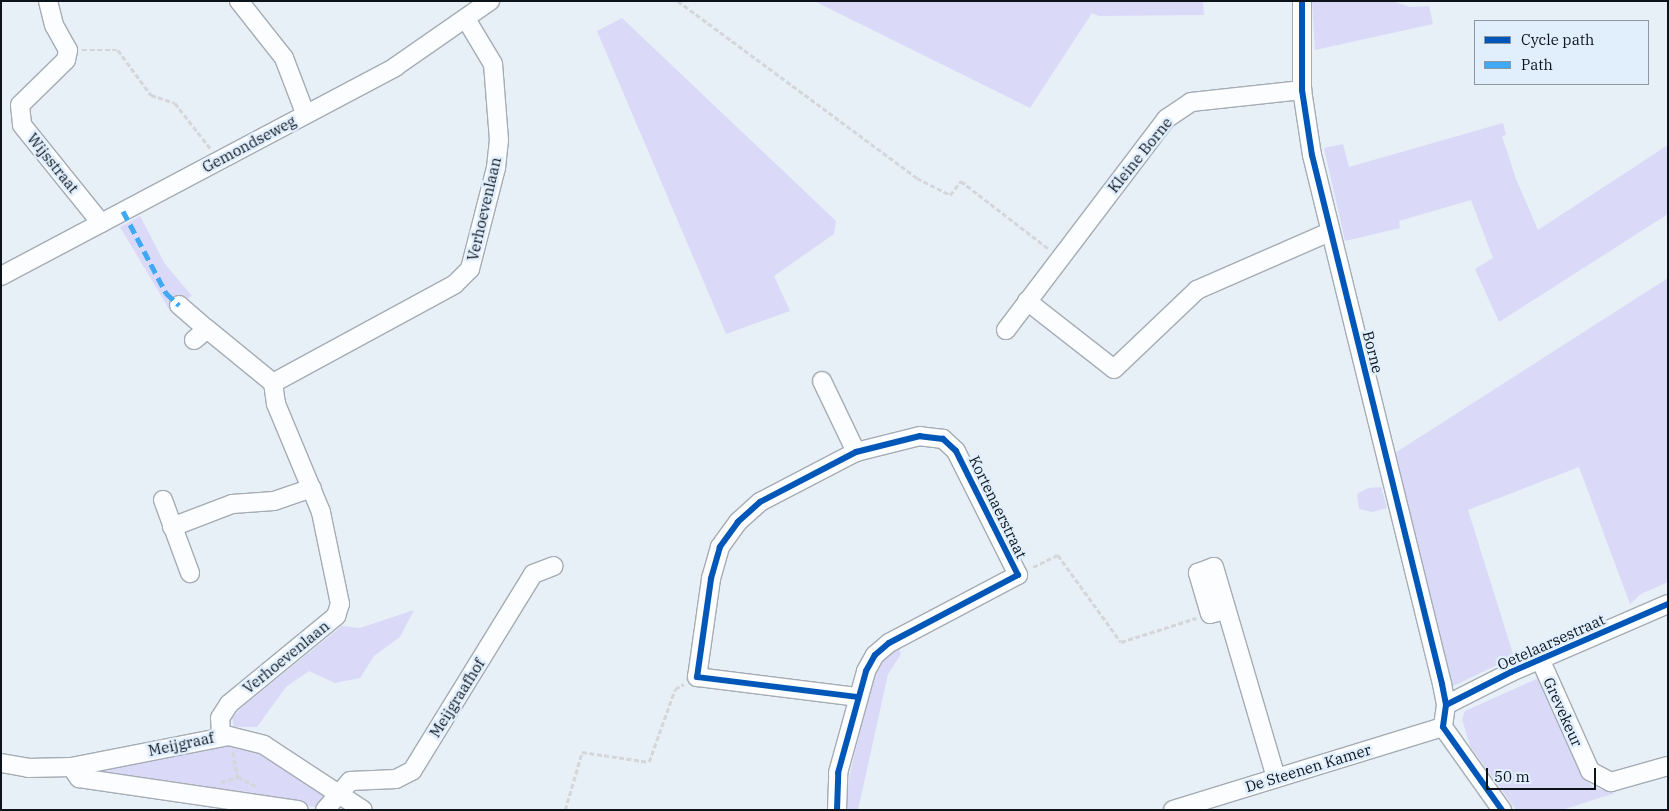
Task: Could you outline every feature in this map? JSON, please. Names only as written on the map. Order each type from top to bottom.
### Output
[{"type":"street","points":[[48,1],[54,25],[68,50]]},
{"type":"street","points":[[239,1],[284,58],[305,113]]},
{"type":"street","name":"Gemondseweg","points":[[1,276],[305,113],[395,67],[490,1]]},
{"type":"street","name":"Borne","points":[[1302,1],[1302,90],[1312,156],[1446,705]]},
{"type":"street","name":"Verhoevenlaan","points":[[225,736],[220,718],[229,704],[336,616],[340,610],[340,598],[327,536],[312,488],[276,404],[273,383],[455,284],[470,269],[496,168],[500,140],[493,64],[466,19]]},
{"type":"street","name":"Wijsstraat","points":[[68,50],[66,60],[56,72],[20,105],[22,125],[101,223]]},
{"type":"street","name":"Kleine Borne","points":[[1006,330],[1166,119],[1191,102],[1302,90]]},
{"type":"street","points":[[1027,301],[1114,369],[1197,290],[1330,232]]},
{"type":"street","points":[[179,305],[273,383]]},
{"type":"street","points":[[194,340],[207,329]]},
{"type":"street","points":[[822,381],[856,452]]},
{"type":"street","name":"Kortenaerstraat","points":[[697,677],[711,579],[720,547],[738,522],[760,502],[856,452],[920,436],[943,439],[956,451],[1018,575],[889,643],[875,655],[858,697],[838,773],[836,810]]},
{"type":"street","points":[[172,527],[232,504],[274,501],[312,488]]},
{"type":"street","points":[[163,500],[190,574]]},
{"type":"street","name":"Meijgraafhof","points":[[337,792],[350,781],[396,779],[412,771],[533,574],[554,566]]},
{"type":"street","name":"Oetelaarsestraat","points":[[1446,705],[1540,659],[1668,604]]},
{"type":"street","points":[[1218,612],[1276,778]]},
{"type":"street","name":"Grevekeur","points":[[1540,659],[1590,772],[1611,782],[1668,766]]},
{"type":"street","points":[[697,677],[858,697]]},
{"type":"street","points":[[1446,705],[1443,727],[1502,810]]},
{"type":"street","name":"De Steenen Kamer","points":[[1173,810],[1443,727]]},
{"type":"street","name":"Meijgraaf","points":[[1,763],[28,768],[71,767],[225,736],[264,745],[363,810]]},
{"type":"street","points":[[71,767],[79,778],[299,810]]},
{"type":"street","points":[[325,810],[337,792]]},
{"type":"path","points":[[678,1],[917,178],[950,195],[961,181],[985,196],[1060,258]]},
{"type":"path","points":[[68,50],[118,50],[151,94],[175,103],[219,160]]},
{"type":"path","points":[[1018,575],[1058,555],[1121,642],[1218,612]]},
{"type":"path","points":[[565,810],[582,752],[649,762],[675,689],[697,677]]},
{"type":"path","points":[[225,736],[238,777],[274,795],[272,806]]},
{"type":"shaded area","points":[[814,1],[1203,1],[1204,15],[1099,16],[1092,13],[1030,108]]},
{"type":"shaded area","points":[[1312,1],[1392,1],[1410,7],[1429,6],[1433,24],[1315,50]]},
{"type":"shaded area","points":[[622,18],[836,221],[834,234],[774,276],[790,311],[726,334],[597,31]]},
{"type":"shaded area","points":[[1503,123],[1506,135],[1502,136],[1516,179],[1538,230],[1668,145],[1668,214],[1499,322],[1475,269],[1493,258],[1471,200],[1399,221],[1400,228],[1345,241],[1324,148],[1343,144],[1349,167]]},
{"type":"shaded area","points":[[140,216],[165,264],[192,296],[169,309],[120,227]]},
{"type":"shaded area","points":[[1668,278],[1668,582],[1641,594],[1630,604],[1579,467],[1468,510],[1514,657],[1451,687],[1395,453]]},
{"type":"shaded area","points":[[1381,487],[1387,508],[1372,512],[1359,509],[1357,494],[1368,488]]},
{"type":"shaded area","points":[[414,610],[400,637],[374,656],[360,678],[335,683],[309,671],[286,687],[257,727],[234,727],[232,718],[242,707],[342,626],[360,628]]},
{"type":"shaded area","points":[[899,648],[901,654],[888,674],[858,810],[847,810],[845,795],[875,666],[878,658]]},
{"type":"shaded area","points":[[1541,677],[1581,774],[1593,787],[1615,793],[1562,810],[1516,810],[1470,746],[1462,719],[1465,711]]},
{"type":"shaded area","points":[[224,743],[262,752],[323,795],[324,801],[316,807],[226,795],[91,771]]},
{"type":"marked path","points":[[123,211],[166,293],[179,305]]},
{"type":"cycle path","points":[[1302,1],[1302,90],[1312,155],[1442,684],[1446,705],[1443,727],[1502,810]]},
{"type":"cycle path","points":[[837,810],[838,773],[866,671],[875,655],[889,643],[1018,575],[956,451],[943,439],[920,436],[856,452],[760,502],[738,522],[720,547],[711,579],[697,677],[858,697]]},
{"type":"cycle path","points":[[1446,705],[1511,672],[1668,604]]}]
